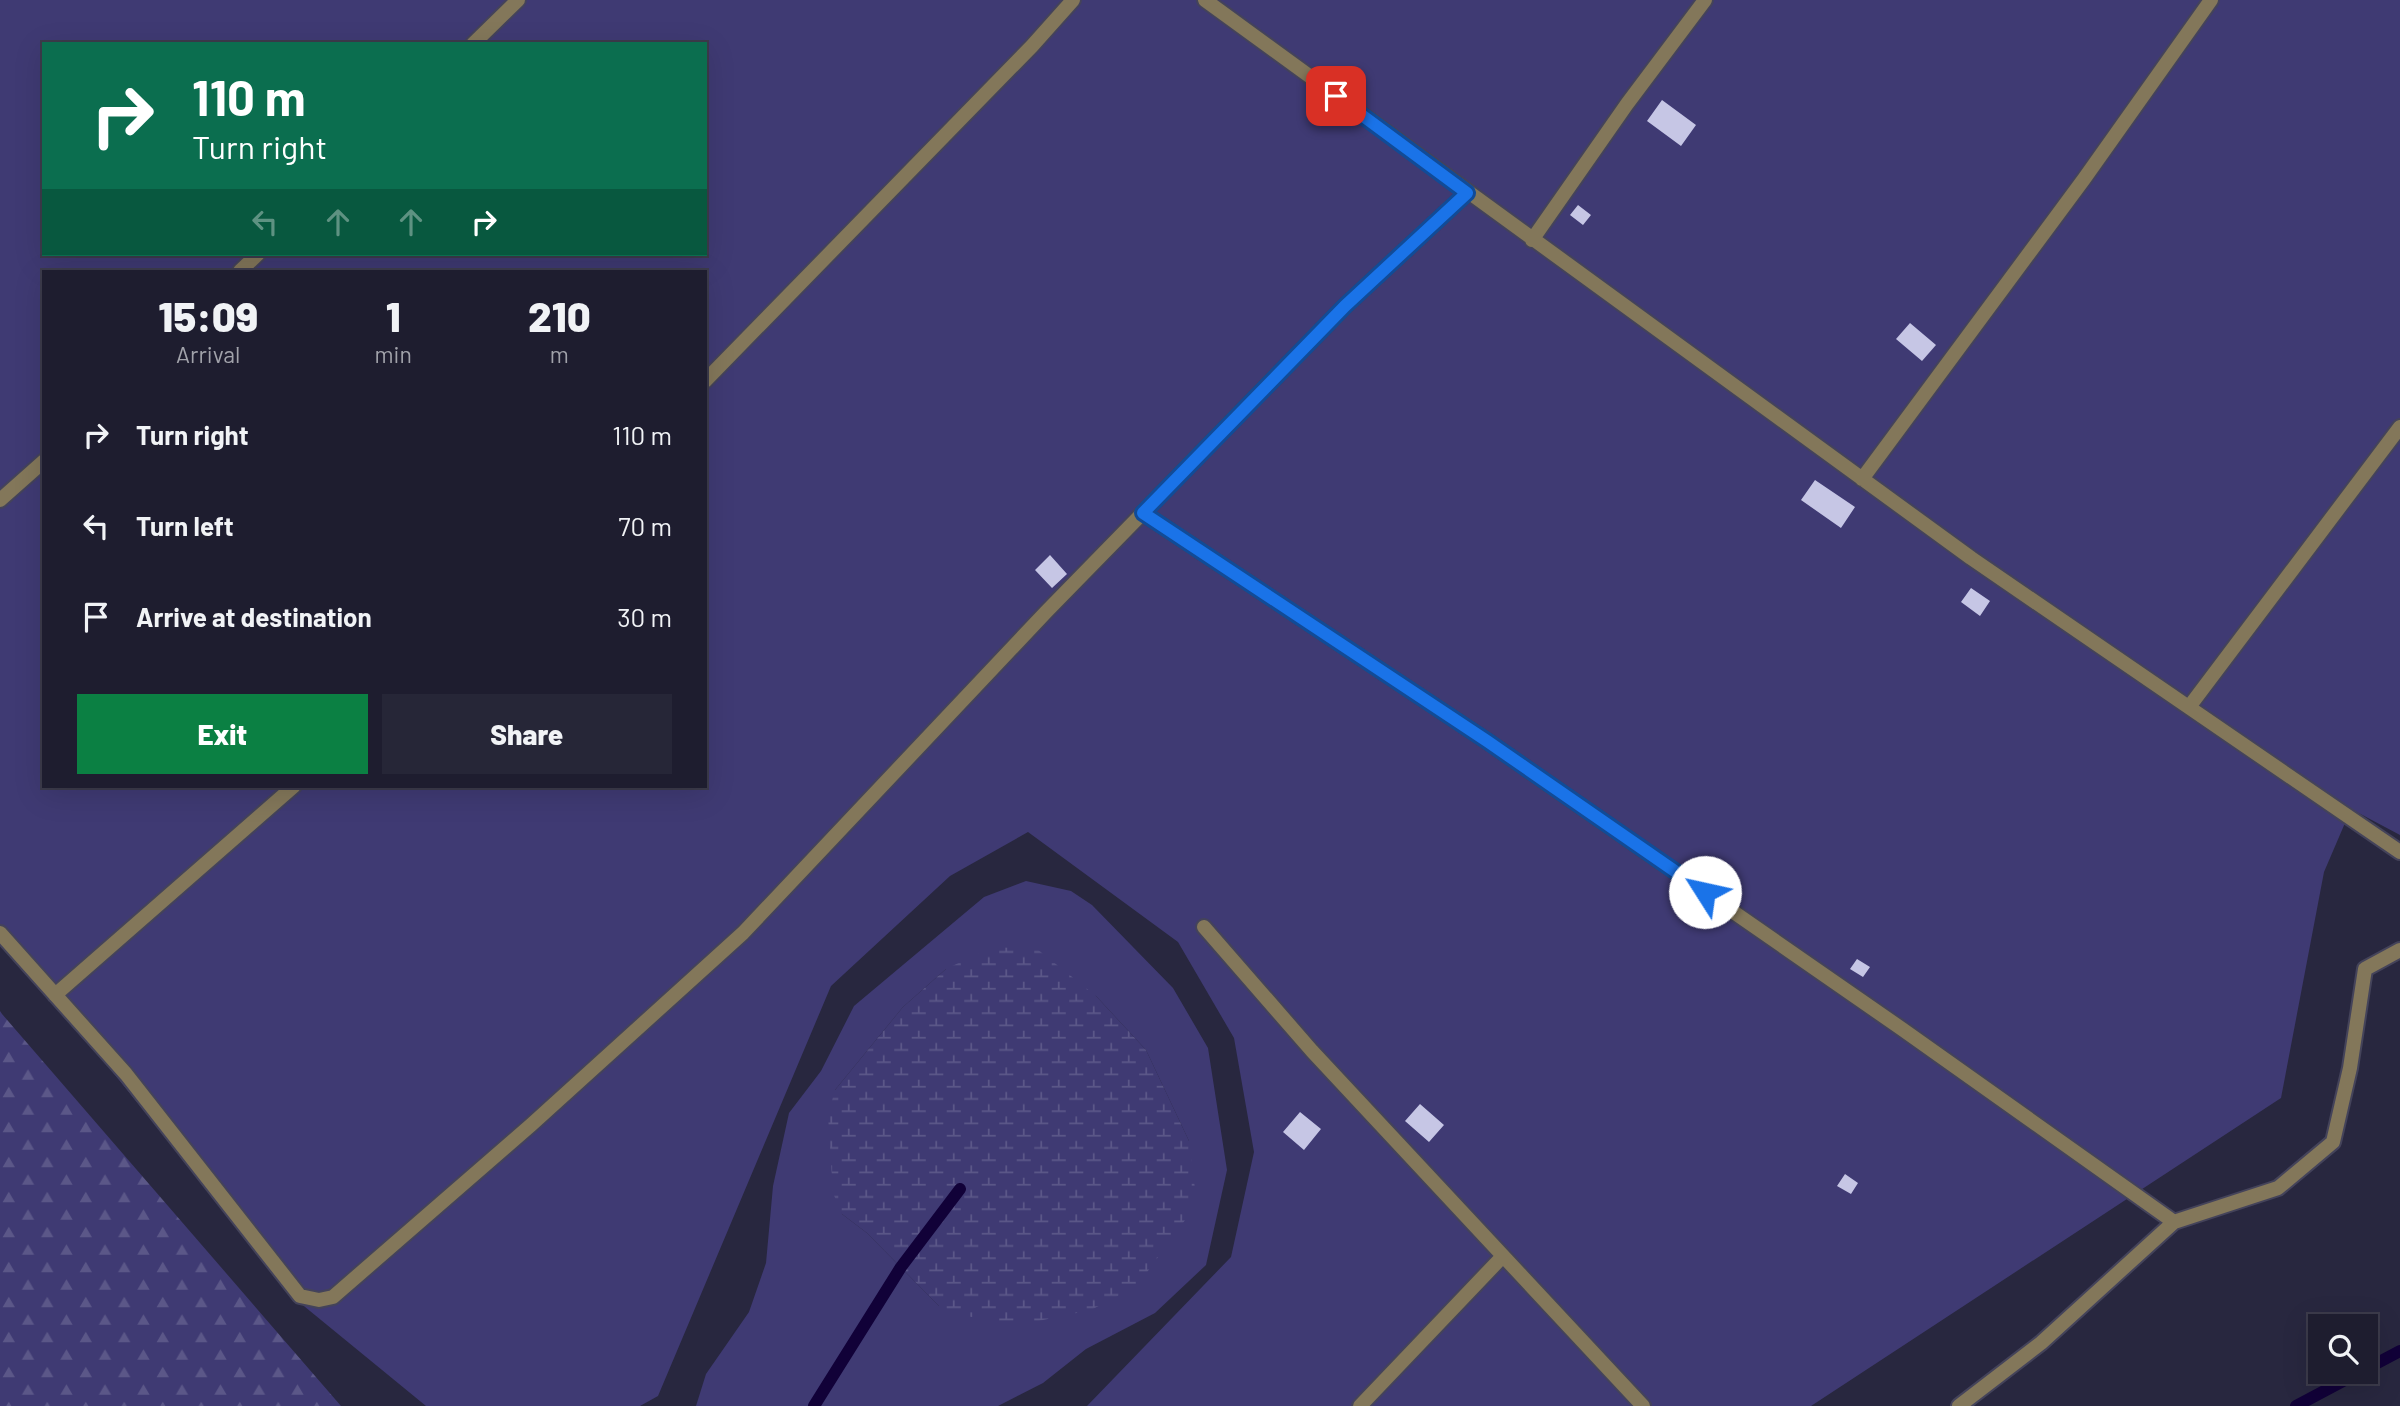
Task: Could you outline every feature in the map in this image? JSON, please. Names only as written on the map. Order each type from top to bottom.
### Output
[{"type":"lane","points":[[475,42],[518,0]]},
{"type":"lane","points":[[707,379],[1032,46],[1073,0]]},
{"type":"lane","points":[[1205,0],[1971,558],[2400,852]]},
{"type":"lane","points":[[1532,240],[1627,104],[1705,0]]},
{"type":"lane","points":[[1862,479],[2084,180],[2211,0]]},
{"type":"lane","points":[[0,933],[126,1074],[300,1296],[319,1300],[333,1297],[531,1125],[743,933],[1046,612],[1345,306],[1467,193]]},
{"type":"lane","points":[[241,270],[256,256]]},
{"type":"lane","points":[[2189,707],[2400,427]]},
{"type":"lane","points":[[0,500],[42,463]]},
{"type":"lane","points":[[1143,513],[1487,741],[1891,1021],[2174,1222]]},
{"type":"lane","points":[[55,995],[292,788]]},
{"type":"lane","points":[[1204,927],[1312,1051],[1643,1406]]},
{"type":"lane","points":[[1959,1406],[2040,1343],[2174,1222],[2278,1188],[2333,1142],[2350,1068],[2365,969],[2400,950]]},
{"type":"lane","points":[[1360,1406],[1503,1256]]},
{"type":"green space","points":[[0,0],[2400,0],[2400,835],[2351,809],[2324,872],[2281,1098],[1811,1406],[1087,1406],[1231,1257],[1254,1152],[1234,1038],[1178,942],[1028,832],[950,876],[831,986],[658,1396],[640,1406],[426,1406],[299,1302],[0,933]]},
{"type":"green space","points":[[1026,881],[1071,891],[1092,905],[1173,988],[1208,1048],[1227,1170],[1206,1265],[1155,1313],[1086,1349],[1043,1383],[998,1406],[696,1406],[706,1374],[749,1312],[766,1263],[773,1186],[789,1113],[821,1071],[854,1006],[984,897]],"holes":[[[946,969],[1096,996],[1146,1050],[1189,1141],[939,1306],[867,1233],[842,1214],[835,1090],[903,1007]]]},
{"type":"green space","points":[[992,947],[1037,949],[1096,996],[1146,1050],[1189,1141],[1195,1189],[1188,1216],[1137,1286],[1091,1310],[1019,1325],[966,1316],[939,1306],[867,1233],[842,1214],[833,1193],[828,1115],[835,1090],[903,1007],[946,969]]},
{"type":"green space","points":[[0,1011],[2,1014],[341,1406],[0,1406]]},
{"type":"building","points":[[1662,100],[1696,125],[1681,146],[1647,121]]},
{"type":"building","points":[[1578,205],[1591,215],[1583,225],[1570,215]]},
{"type":"building","points":[[1910,323],[1936,345],[1922,361],[1896,339]]},
{"type":"building","points":[[1815,480],[1855,507],[1841,528],[1801,500]]},
{"type":"building","points":[[1050,555],[1067,574],[1052,588],[1035,570]]},
{"type":"building","points":[[1971,588],[1990,601],[1980,616],[1961,602]]},
{"type":"building","points":[[1857,959],[1870,967],[1863,977],[1850,969]]},
{"type":"building","points":[[1420,1104],[1444,1125],[1429,1142],[1405,1121]]},
{"type":"building","points":[[1300,1112],[1321,1129],[1304,1150],[1283,1132]]},
{"type":"building","points":[[1845,1174],[1858,1183],[1851,1194],[1837,1186]]},
{"type":"waterway","points":[[814,1406],[901,1267],[960,1189]]},
{"type":"waterway","points":[[2378,1363],[2400,1351]]},
{"type":"waterway","points":[[2296,1406],[2337,1384]]},
{"type":"route","points":[[1336,96],[1467,193],[1345,306],[1143,513],[1487,741],[1705,892]]}]
